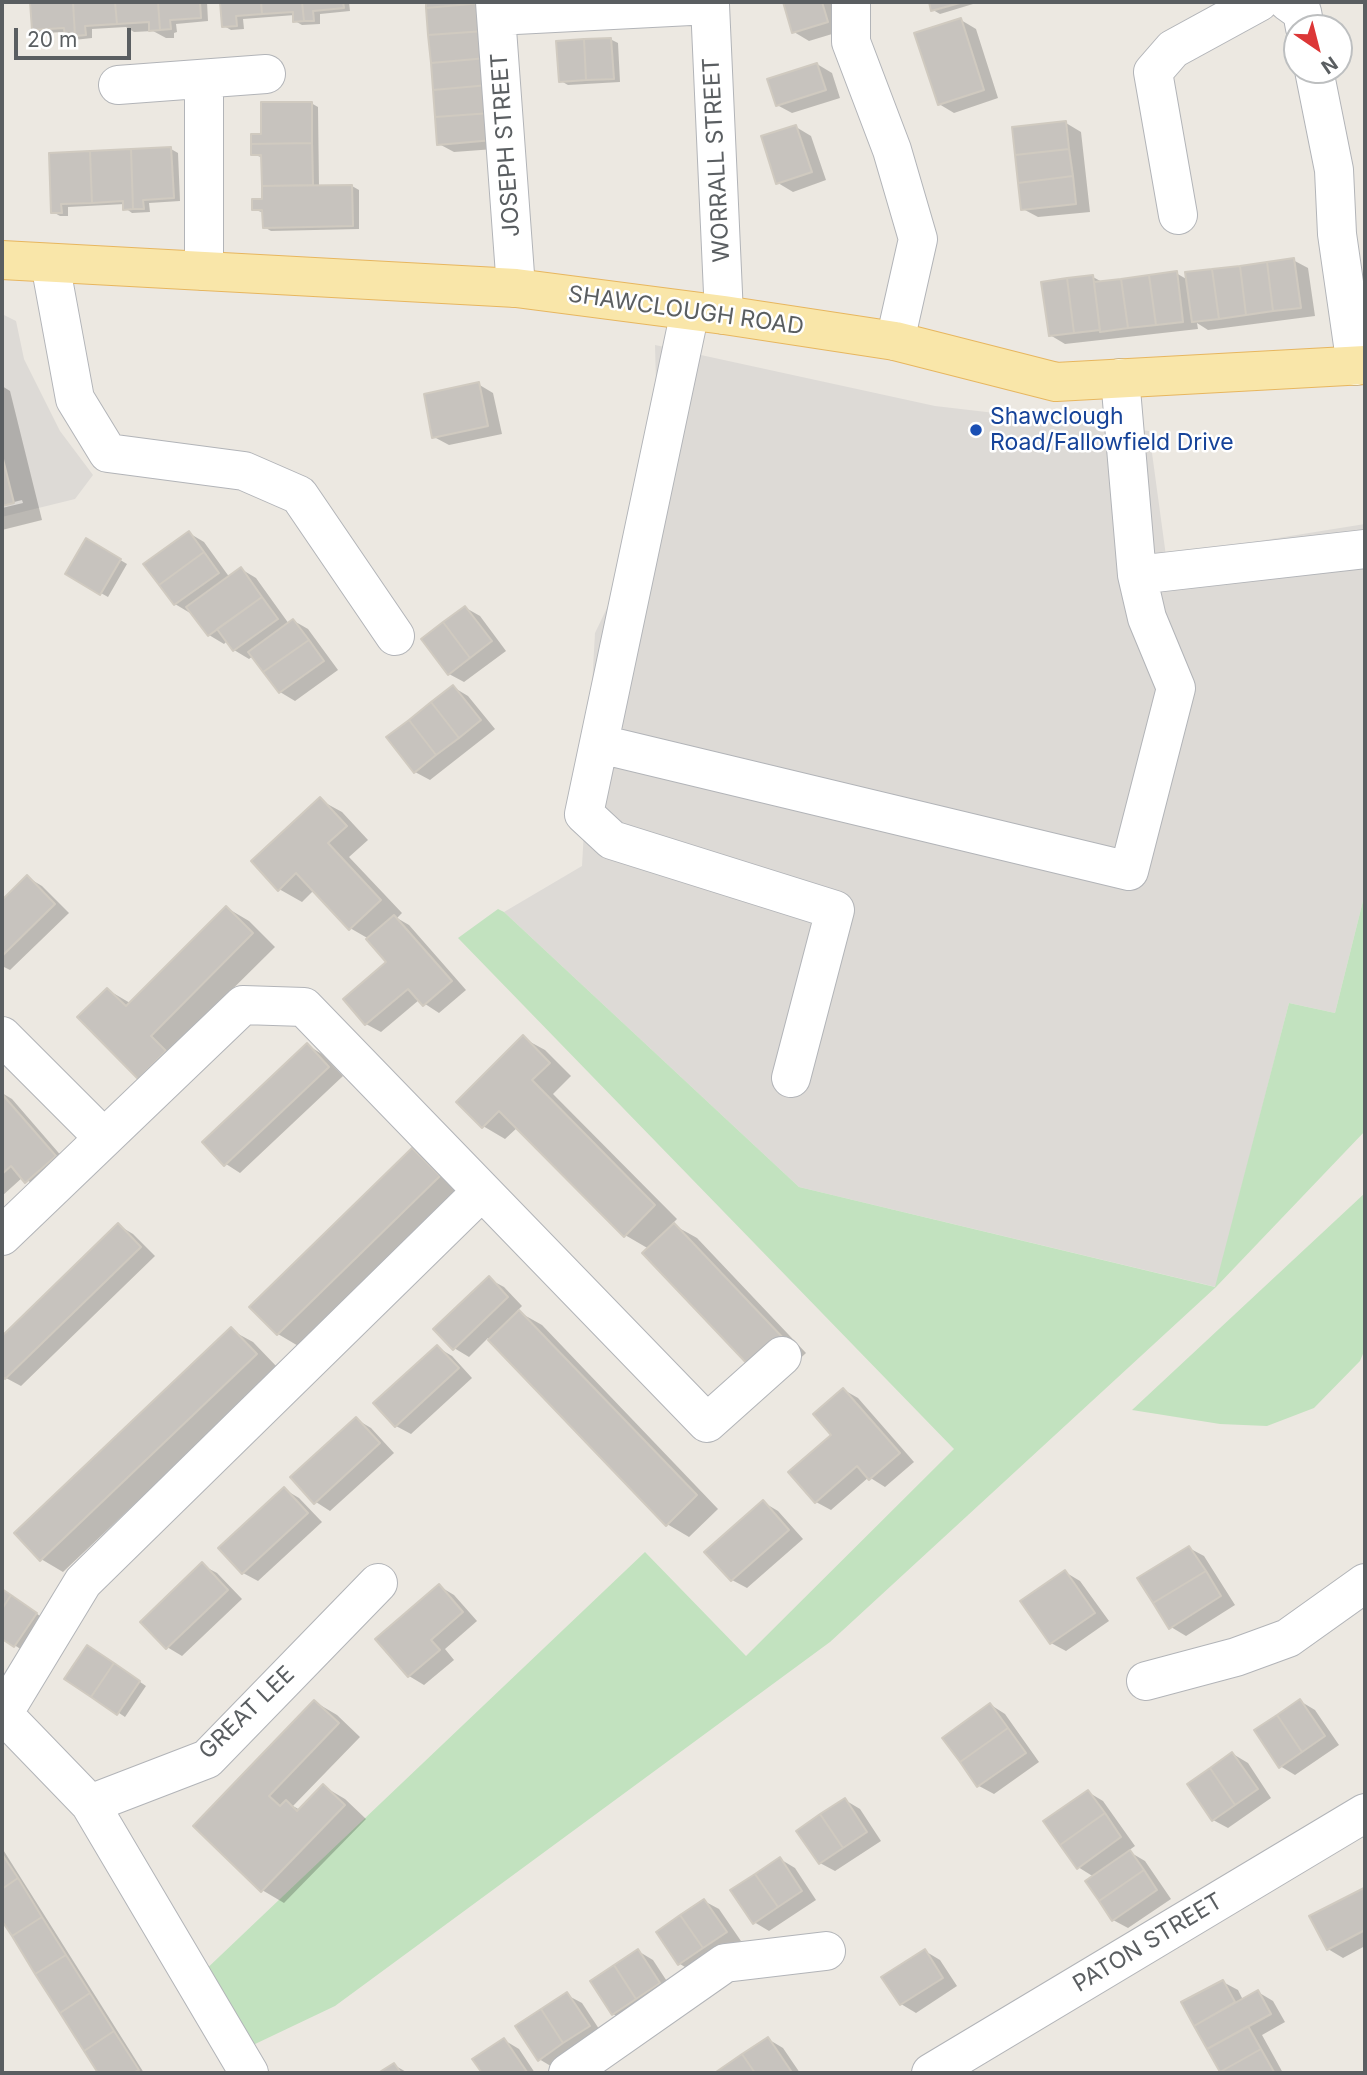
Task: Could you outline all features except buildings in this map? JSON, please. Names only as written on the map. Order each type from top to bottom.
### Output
[{"type":"main road","name":"SHAWCLOUGH ROAD","points":[[2,260],[516,288],[895,341],[1056,382],[1361,365]]},
{"type":"street","points":[[851,2],[851,42],[892,150],[918,239],[895,341]]},
{"type":"street","points":[[1178,215],[1153,72],[1173,49],[1259,2]]},
{"type":"street","name":"WORRALL STREET","points":[[495,9],[710,5],[707,313],[584,814],[612,840],[835,910],[791,1078]]},
{"type":"street","name":"JOSEPH STREET","points":[[495,9],[516,288]]},
{"type":"street","points":[[118,85],[266,74]]},
{"type":"street","points":[[204,79],[204,271]]},
{"type":"street","points":[[1317,84],[1334,170],[1337,234],[1361,365]]},
{"type":"street","points":[[50,262],[75,399],[108,453],[244,471],[299,495],[395,636]]},
{"type":"street","points":[[600,744],[1129,871],[1176,688],[1147,618],[1137,575],[1120,378]]},
{"type":"street","points":[[1137,575],[1365,549]]},
{"type":"street","points":[[2,1236],[243,1004],[304,1007],[707,1423],[782,1356]]},
{"type":"street","points":[[2,1036],[103,1137]]},
{"type":"street","points":[[249,2073],[90,1804],[3,1714],[83,1582],[482,1191]]},
{"type":"street","name":"GREAT LEE","points":[[90,1804],[207,1759],[378,1583]]},
{"type":"street","points":[[1146,1681],[1236,1657],[1288,1638],[1365,1583]]},
{"type":"street","name":"PATON STREET","points":[[931,2073],[1365,1813]]},
{"type":"street","points":[[568,2073],[725,1963],[826,1951]]},
{"type":"shaded area","points":[[2,314],[16,321],[24,359],[60,431],[93,475],[75,499],[2,517]]},
{"type":"shaded area","points":[[655,345],[935,406],[1149,431],[1166,556],[1365,524],[1365,893],[1335,1013],[1289,1003],[1216,1287],[799,1187],[504,912],[582,866],[595,633],[659,499]]},
{"type":"green space","points":[[1365,893],[1365,1131],[1216,1287],[830,1642],[335,2006],[253,2045],[200,1975],[645,1552],[746,1656],[954,1449],[458,938],[498,909],[504,912],[799,1187],[1215,1287],[1289,1003],[1335,1013]]},
{"type":"green space","points":[[1365,1193],[1365,1349],[1360,1361],[1314,1408],[1267,1426],[1220,1424],[1132,1410]]},
{"type":"place","name":"Shawclough Road/Fallowfield Drive","points":[[976,430]]}]
